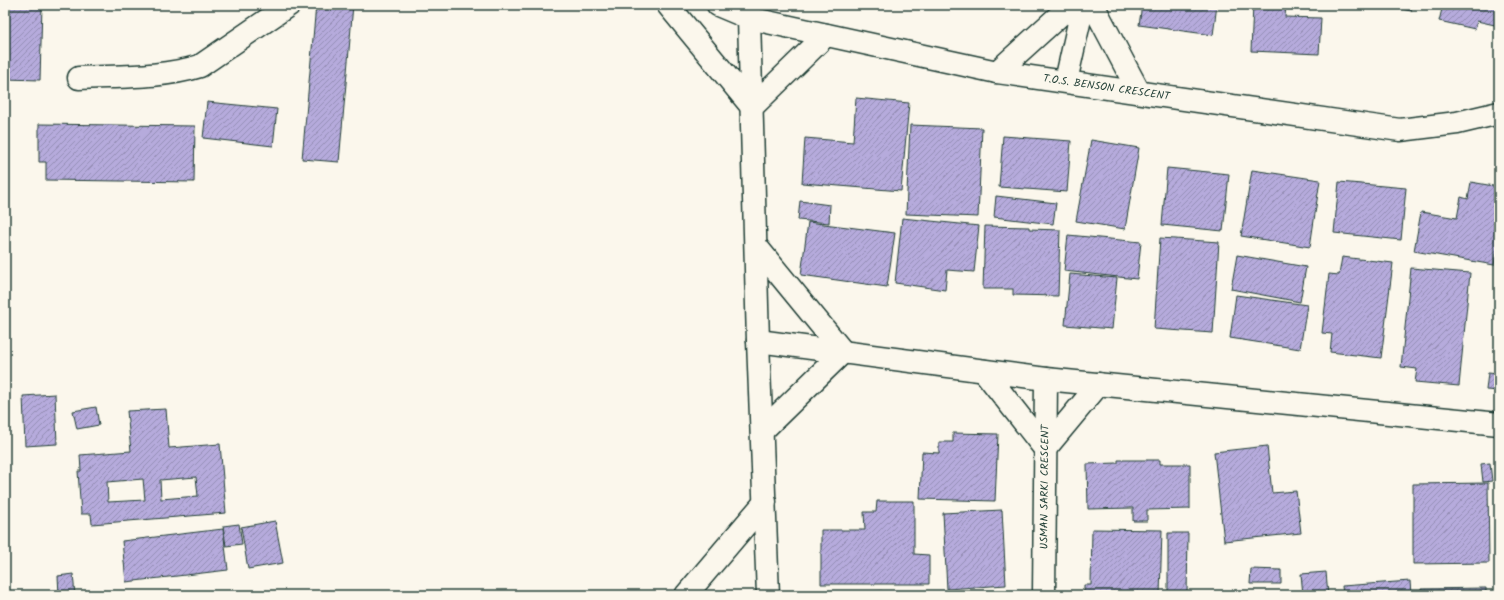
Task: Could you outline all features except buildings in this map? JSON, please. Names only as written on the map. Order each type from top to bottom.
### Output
[{"type":"street","points":[[79,78],[186,71],[200,66],[288,5]]},
{"type":"street","points":[[668,5],[752,107]]},
{"type":"street","points":[[996,72],[1071,5]]},
{"type":"street","points":[[1066,81],[1083,5]]},
{"type":"street","points":[[1093,5],[1139,92]]},
{"type":"street","name":"T.O.S. BENSON CRESCENT","points":[[724,6],[749,18],[996,72],[1400,130],[1457,123],[1499,113]]},
{"type":"street","points":[[749,18],[758,341],[768,595]]},
{"type":"street","points":[[752,107],[826,35]]},
{"type":"street","points":[[756,246],[843,352]]},
{"type":"street","points":[[758,341],[1046,379],[1499,424]]},
{"type":"street","points":[[762,431],[843,352]]},
{"type":"street","points":[[984,371],[1045,449],[1099,384]]},
{"type":"street","name":"USMAN SARKI CRESCENT","points":[[1044,595],[1046,379]]},
{"type":"street","points":[[686,595],[765,502]]}]
